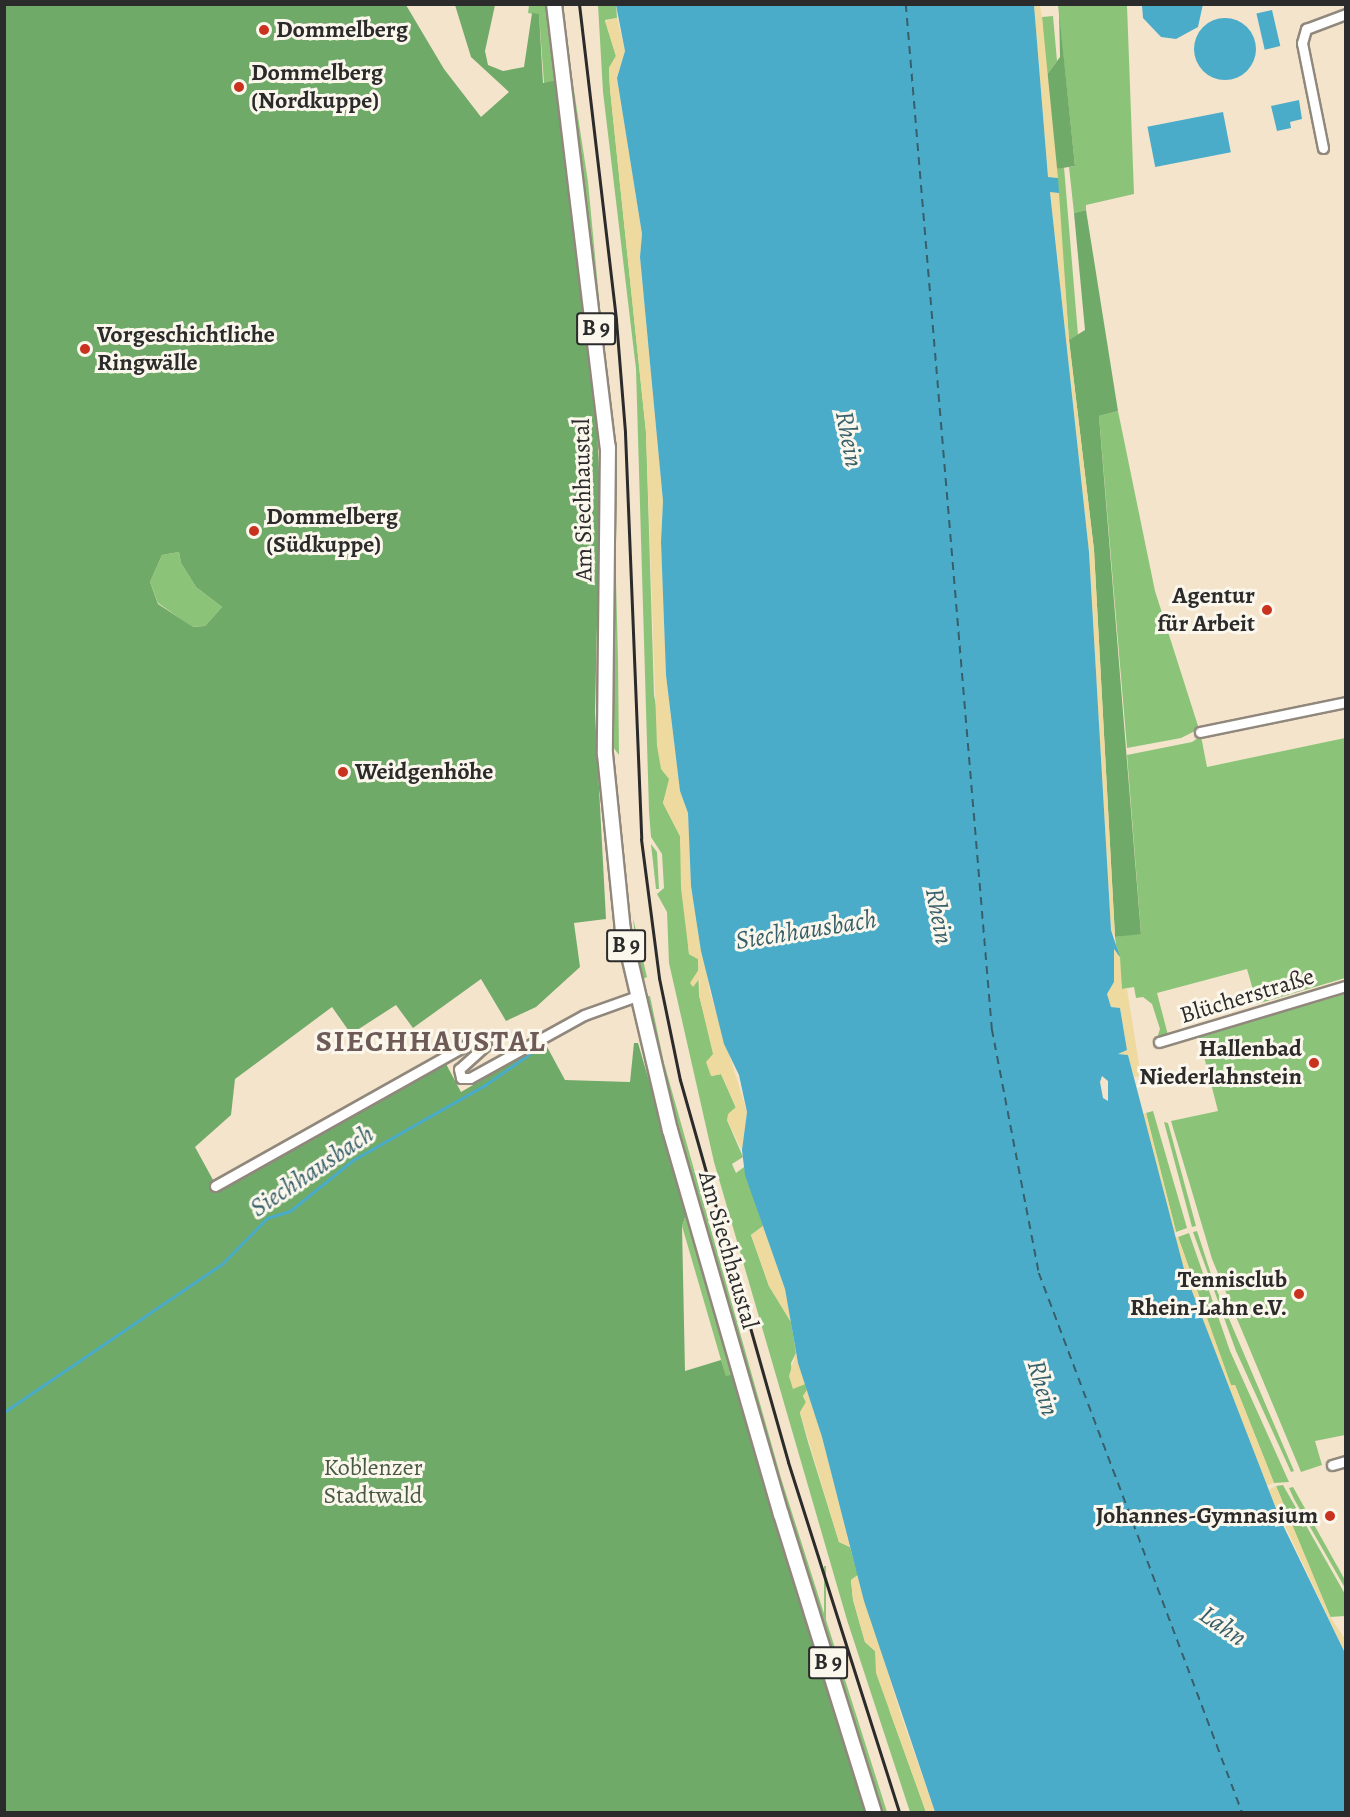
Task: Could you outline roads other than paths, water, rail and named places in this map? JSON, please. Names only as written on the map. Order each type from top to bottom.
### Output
[{"type":"main road","name":"Am Siechhaustal","points":[[554,4],[608,447],[605,754],[617,892],[637,996],[670,1130],[781,1514],[874,1812]]},
{"type":"street","points":[[1323,148],[1302,43],[1306,29],[1346,14]]},
{"type":"street","points":[[1200,732],[1346,702]]},
{"type":"street","name":"Blücherstraße","points":[[1159,1042],[1346,986]]},
{"type":"street","points":[[215,1186],[479,1038],[484,1037],[486,1045],[459,1069],[461,1078],[470,1078],[584,1015],[637,996]]},
{"type":"street","points":[[1332,1465],[1346,1461]]},
{"type":"water","points":[[1203,4],[1198,27],[1176,39],[1161,37],[1143,18],[1142,5]]},
{"type":"water","points":[[616,5],[1034,5],[1048,177],[1058,178],[1059,193],[1050,192],[1089,552],[1111,930],[1120,957],[1114,949],[1114,982],[1107,994],[1111,1007],[1120,1008],[1127,1050],[1118,1054],[1128,1055],[1185,1273],[1280,1519],[1345,1653],[1345,1812],[935,1812],[864,1601],[822,1437],[798,1363],[785,1289],[745,1175],[742,1150],[747,1112],[739,1075],[724,1044],[701,951],[691,886],[688,813],[680,791],[666,675],[661,542],[663,501],[640,257],[642,234],[617,78],[625,51]]},
{"type":"water","points":[[1272,10],[1280,46],[1265,50],[1256,14]]},
{"type":"water","points":[[1219,18],[1231,18],[1247,27],[1254,37],[1256,49],[1254,61],[1247,71],[1231,80],[1219,80],[1208,75],[1199,66],[1194,55],[1194,43],[1199,32],[1208,23]]},
{"type":"water","points":[[1299,100],[1302,119],[1290,122],[1291,128],[1277,131],[1271,106]]},
{"type":"water","points":[[1223,112],[1231,152],[1155,167],[1147,127]]},
{"type":"waterway","name":"Siechhausbach","points":[[4,1412],[222,1264],[267,1218],[290,1211],[353,1160],[485,1085],[558,1034]]},
{"type":"railway","points":[[579,4],[616,320],[625,433],[641,839],[659,978],[680,1080],[788,1462],[899,1812]]},
{"type":"place","name":"Dommelberg","points":[[264,30]]},
{"type":"place","name":"Dommelberg (Nordkuppe)","points":[[239,87]]},
{"type":"place","name":"Vorgeschichtliche Ringwälle","points":[[85,349]]},
{"type":"place","name":"Dommelberg (Südkuppe)","points":[[254,531]]},
{"type":"place","name":"Agentur für Arbeit","points":[[1267,610]]},
{"type":"place","name":"Weidgenhöhe","points":[[343,772]]},
{"type":"place","name":"Hallenbad Niederlahnstein","points":[[1314,1063]]},
{"type":"place","name":"Tennisclub Rhein-Lahn e.V.","points":[[1299,1294]]},
{"type":"place","name":"Johannes-Gymnasium","points":[[1330,1516]]},
{"type":"district","name":"SIECHHAUSTAL","points":[[431,1041]]},
{"type":"water label","name":"Rhein","points":[[849,439]]},
{"type":"water label","name":"Rhein","points":[[939,916]]},
{"type":"water label","name":"Rhein","points":[[1043,1388]]},
{"type":"water label","name":"Lahn","points":[[1223,1626]]},
{"type":"park label","name":"Koblenzer Stadtwald","points":[[373,1482]]}]
